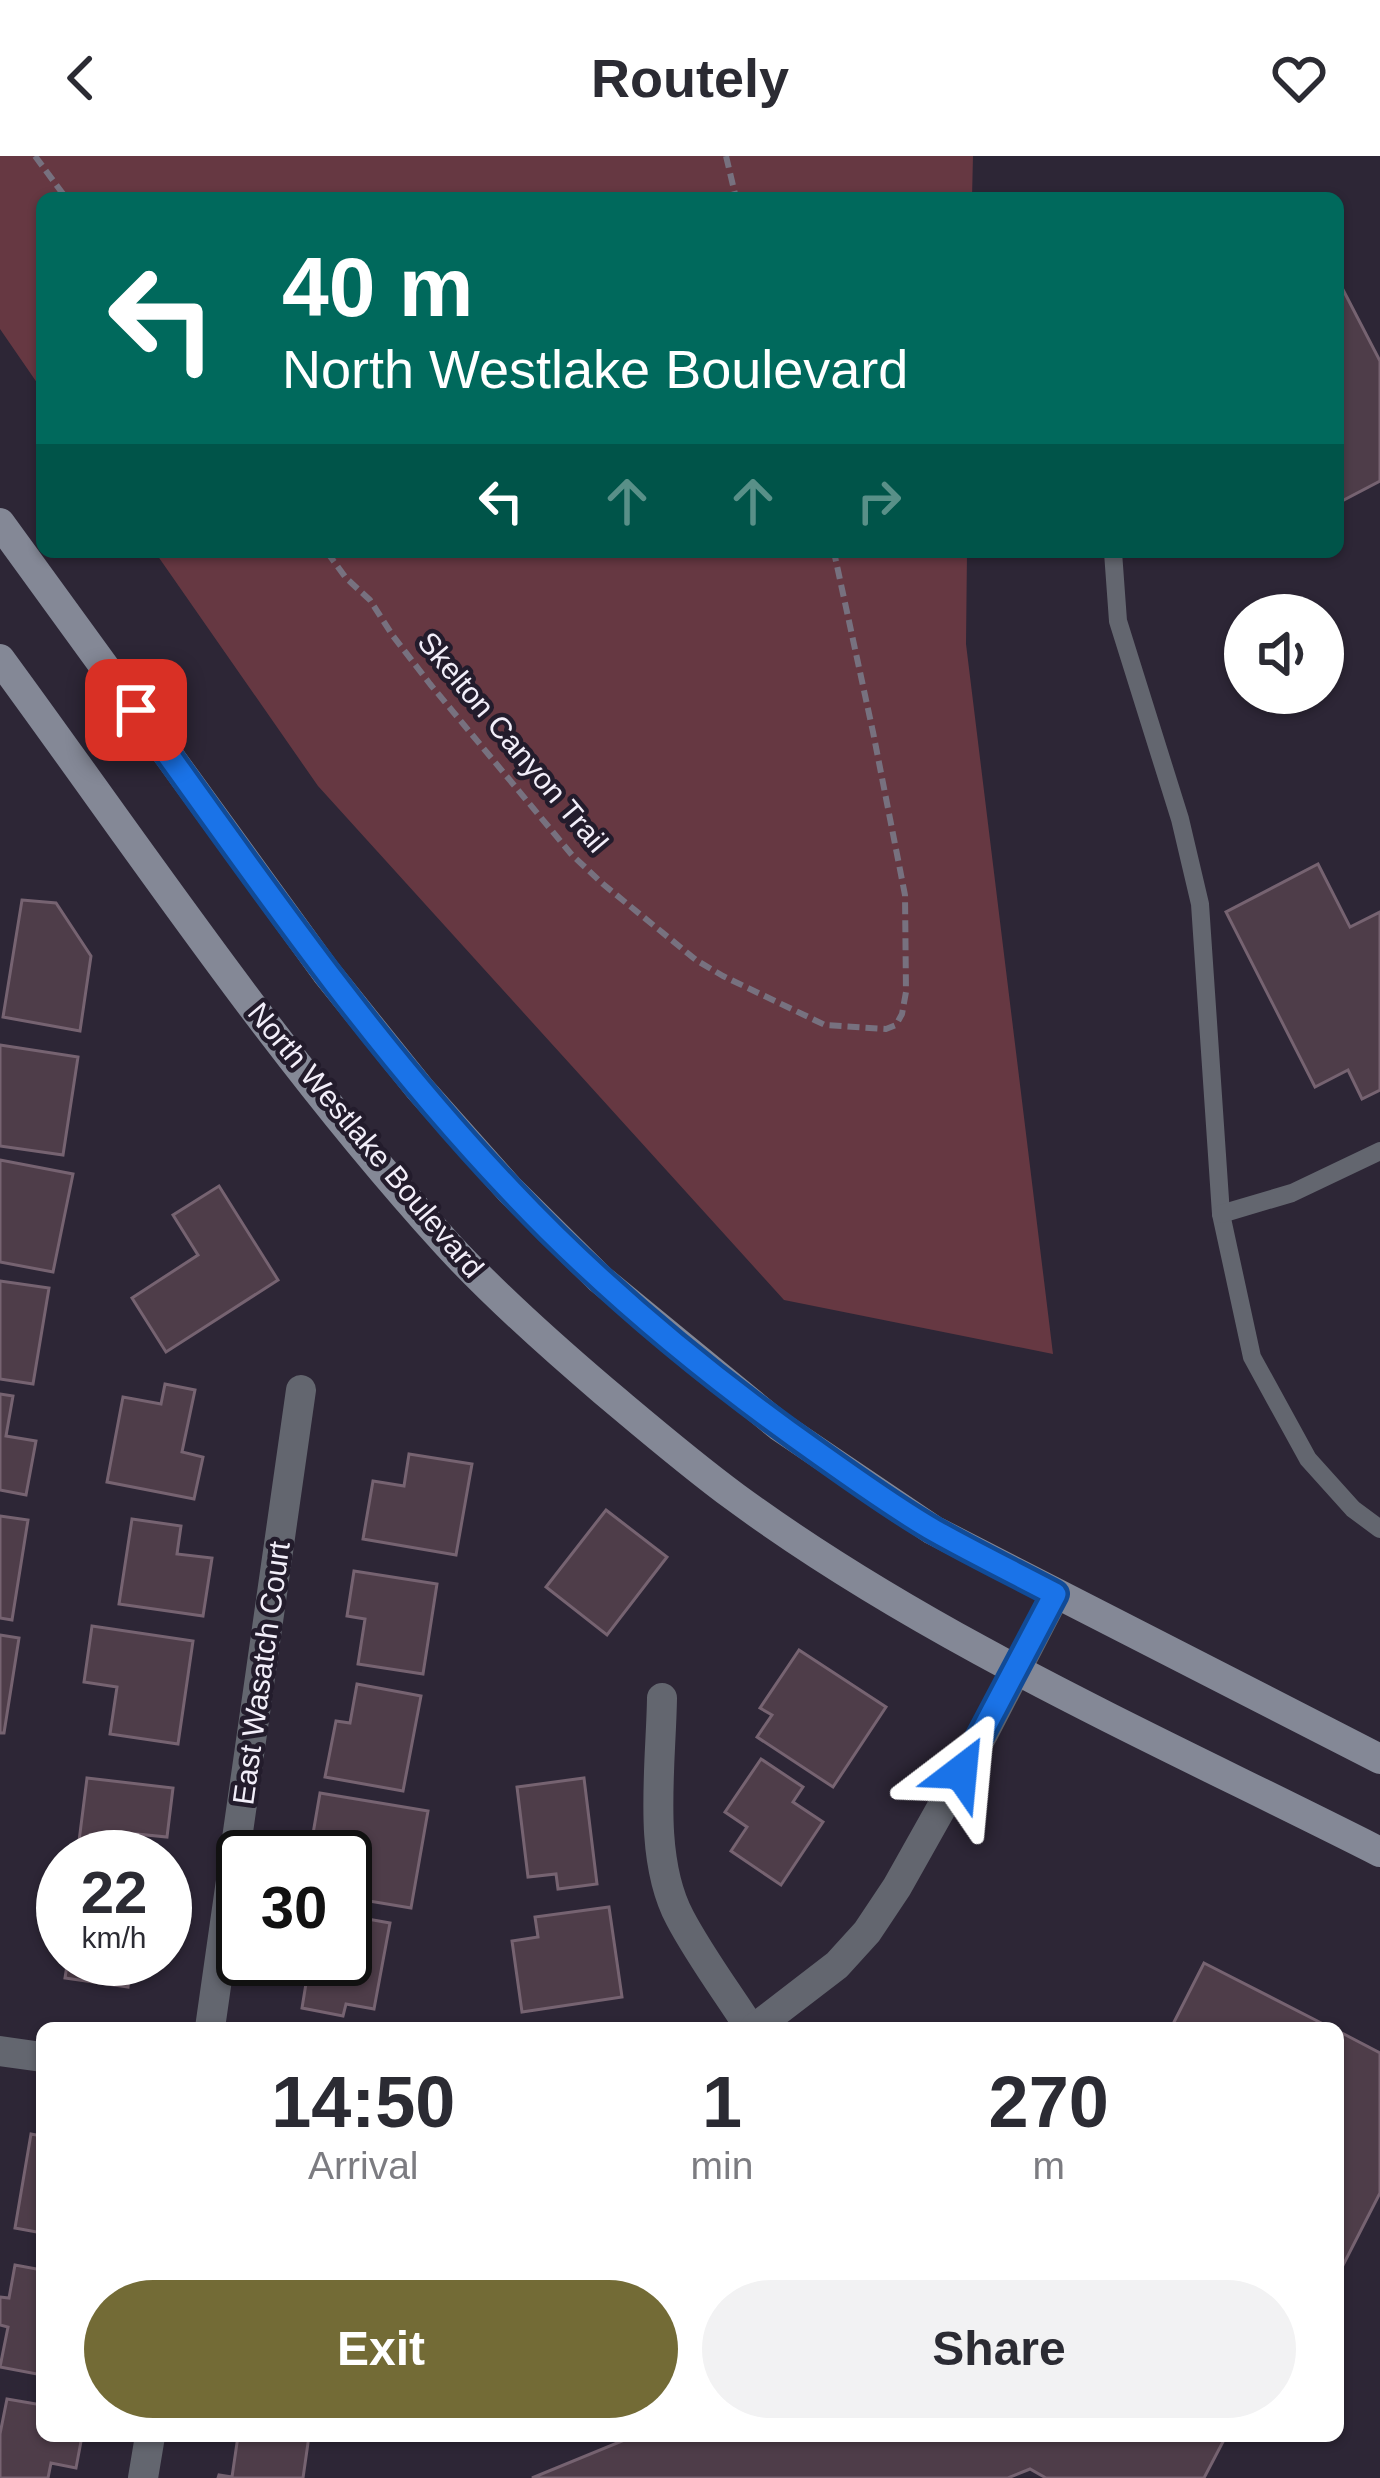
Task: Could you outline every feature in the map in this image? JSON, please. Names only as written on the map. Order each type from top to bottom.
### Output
[{"type":"main road","points":[[0,523],[326,972],[420,1089],[510,1190],[600,1279],[779,1426],[933,1530],[1380,1759]]},
{"type":"main road","name":"North Westlake Boulevard","points":[[0,659],[233,982],[357,1138],[449,1246],[542,1337],[734,1496],[829,1562],[1016,1669],[1380,1852]]},
{"type":"street","name":"East Wasatch Court","points":[[211,2022],[302,1390]]},
{"type":"street","points":[[761,2022],[837,1964],[867,1932],[1055,1594]]},
{"type":"street","points":[[662,1698],[659,1835],[665,1876],[678,1916],[749,2022]]},
{"type":"street","points":[[0,2051],[36,2055]]},
{"type":"street","points":[[143,2478],[149,2442]]},
{"type":"lane","points":[[1113,558],[1118,621],[1180,819],[1200,904],[1221,1214],[1252,1357],[1309,1459],[1353,1509],[1380,1529]]},
{"type":"lane","points":[[1221,1214],[1292,1192],[1380,1151]]},
{"type":"path","points":[[35,156],[62,192]]},
{"type":"path","points":[[726,156],[735,192]]},
{"type":"path","name":"Skelton Canyon Trail","points":[[331,558],[370,600],[430,684],[535,811],[603,884],[695,960],[723,976],[825,1025],[886,1029],[896,1025],[902,1014],[906,992],[905,895],[834,558]]},
{"type":"shaded area","points":[[0,156],[973,156],[972,192],[36,192],[36,381],[0,329]]},
{"type":"shaded area","points":[[159,558],[967,558],[966,644],[1053,1354],[784,1300],[318,786]]},
{"type":"building","points":[[1344,292],[1380,361],[1380,481],[1344,500]]},
{"type":"building","points":[[1318,864],[1350,927],[1380,912],[1380,1090],[1362,1099],[1348,1070],[1315,1087],[1226,912]]},
{"type":"building","points":[[22,900],[56,903],[91,956],[80,1031],[3,1017]]},
{"type":"building","points":[[0,1045],[78,1057],[63,1155],[0,1146]]},
{"type":"building","points":[[0,1160],[73,1174],[53,1272],[0,1262]]},
{"type":"building","points":[[219,1186],[278,1280],[166,1352],[132,1298],[198,1255],[173,1215]]},
{"type":"building","points":[[0,1281],[49,1288],[33,1384],[0,1379]]},
{"type":"building","points":[[165,1384],[195,1390],[182,1452],[203,1457],[194,1499],[107,1482],[123,1397],[161,1404]]},
{"type":"building","points":[[0,1394],[13,1396],[6,1436],[36,1441],[26,1495],[0,1490]]},
{"type":"building","points":[[409,1454],[472,1464],[456,1555],[363,1539],[373,1481],[404,1486]]},
{"type":"building","points":[[606,1510],[667,1557],[607,1635],[546,1587]]},
{"type":"building","points":[[0,1516],[28,1520],[12,1620],[0,1618]]},
{"type":"building","points":[[132,1519],[181,1526],[177,1554],[212,1558],[203,1616],[119,1604]]},
{"type":"building","points":[[354,1571],[437,1584],[423,1674],[358,1664],[365,1619],[347,1616]]},
{"type":"building","points":[[92,1626],[193,1641],[178,1744],[110,1734],[117,1687],[84,1682]]},
{"type":"building","points":[[0,1635],[19,1638],[4,1733],[0,1733]]},
{"type":"building","points":[[799,1650],[886,1707],[833,1787],[757,1737],[772,1715],[760,1708]]},
{"type":"building","points":[[357,1684],[421,1696],[403,1791],[325,1777],[336,1721],[350,1723]]},
{"type":"building","points":[[761,1759],[803,1787],[793,1802],[823,1822],[781,1885],[731,1851],[747,1827],[725,1812]]},
{"type":"building","points":[[87,1778],[173,1788],[168,1830],[80,1830]]},
{"type":"building","points":[[584,1778],[597,1884],[558,1889],[556,1874],[528,1877],[517,1787]]},
{"type":"building","points":[[320,1793],[428,1811],[411,1908],[372,1902],[372,1830],[314,1830]]},
{"type":"building","points":[[609,1907],[622,1997],[522,2012],[512,1941],[538,1937],[535,1917]]},
{"type":"building","points":[[372,1920],[390,1923],[374,2009],[346,2004],[343,2016],[302,2008],[306,1986],[372,1986]]},
{"type":"building","points":[[1204,1963],[1319,2022],[1174,2022]]},
{"type":"building","points":[[1344,2034],[1380,2053],[1380,2193],[1344,2263]]},
{"type":"building","points":[[31,2134],[36,2135],[36,2232],[15,2228]]},
{"type":"building","points":[[15,2265],[36,2269],[36,2374],[0,2367],[8,2327],[0,2325],[0,2297],[9,2298]]},
{"type":"building","points":[[7,2399],[36,2404],[36,2442],[81,2442],[76,2468],[51,2463],[48,2478],[0,2478],[0,2434]]},
{"type":"building","points":[[237,2442],[308,2442],[303,2478],[218,2478],[232,2477]]},
{"type":"building","points":[[619,2442],[1223,2442],[1204,2478],[1046,2478],[1030,2469],[1008,2478],[532,2478]]},
{"type":"route","points":[[136,710],[326,972],[420,1089],[510,1190],[600,1279],[779,1426],[933,1530],[1055,1594],[961,1772]]}]
